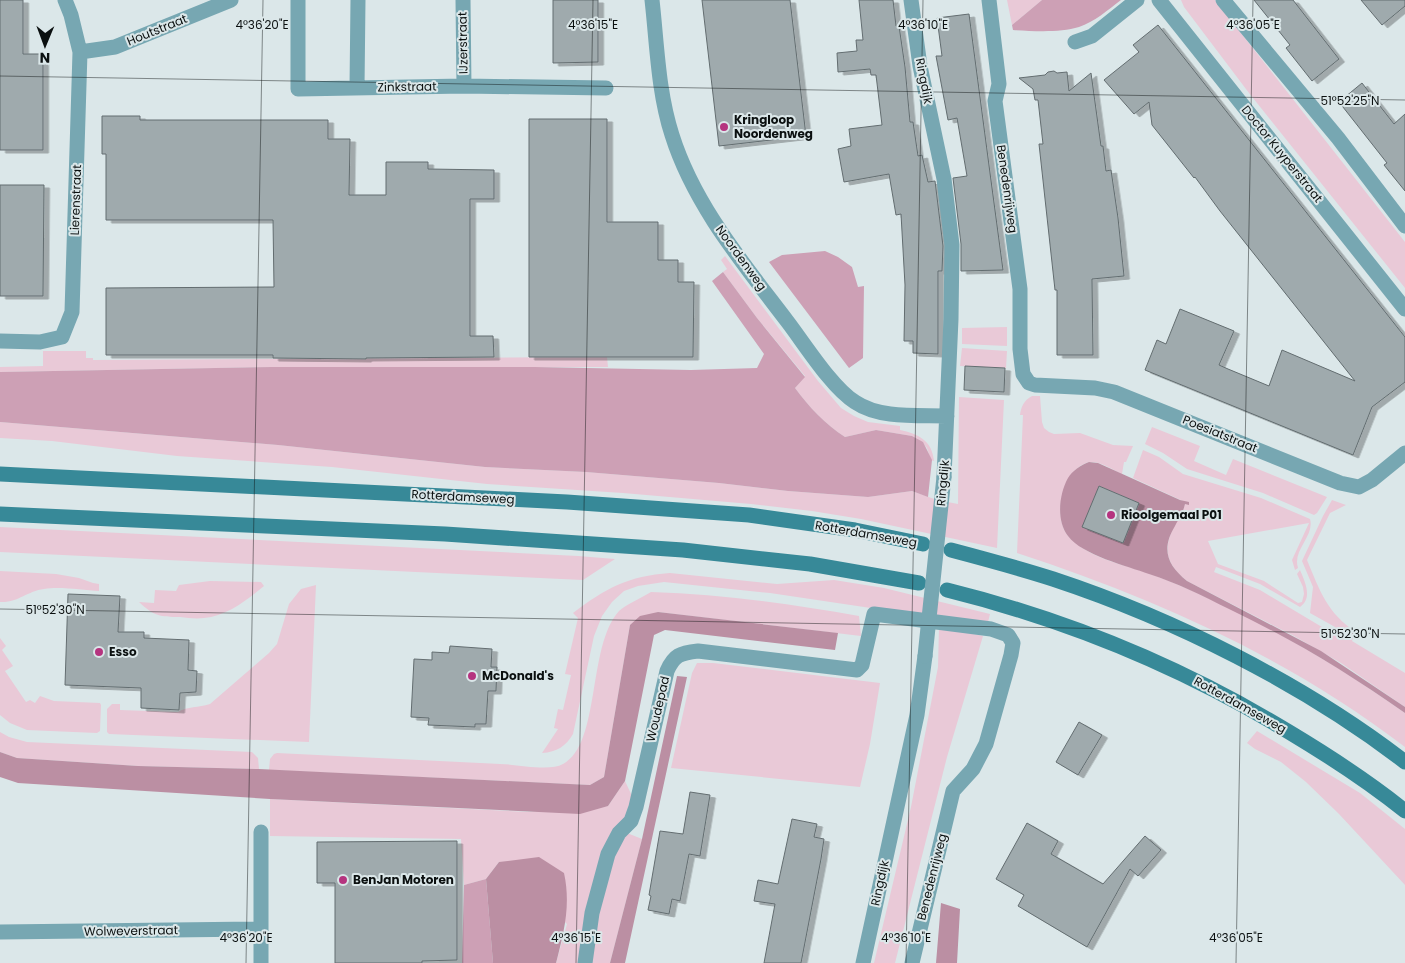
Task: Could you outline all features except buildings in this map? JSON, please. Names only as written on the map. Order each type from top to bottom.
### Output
[{"type":"main road","name":"Rotterdamseweg","points":[[0,474],[567,502],[730,514],[855,530],[923,544]]},
{"type":"main road","points":[[0,514],[445,534],[683,550],[810,564],[919,583]]},
{"type":"main road","points":[[951,550],[1053,579],[1126,605],[1196,636],[1250,663],[1321,705],[1405,762]]},
{"type":"main road","name":"Rotterdamseweg","points":[[947,590],[999,602],[1045,617],[1165,665],[1253,710],[1314,747],[1381,792],[1405,812]]},
{"type":"street","name":"Lierenstraat","points":[[0,341],[40,342],[62,337],[72,312],[80,52],[72,15],[65,0]]},
{"type":"street","name":"Houtstraat","points":[[80,52],[115,48],[231,0]]},
{"type":"street","name":"Zinkstraat","points":[[298,0],[298,90],[464,86],[606,88]]},
{"type":"street","points":[[357,88],[358,0]]},
{"type":"street","name":"IJzerstraat","points":[[463,0],[464,86]]},
{"type":"street","name":"Noordenweg","points":[[652,0],[662,89],[671,133],[684,168],[701,201],[726,239],[814,356],[841,390],[855,402],[885,413],[947,416]]},
{"type":"street","name":"Ringdijk","points":[[863,963],[916,715],[925,656],[944,477],[952,245],[944,179],[920,66],[911,0]]},
{"type":"street","name":"Benedenrijweg","points":[[989,0],[999,84],[995,101],[1020,289],[1020,356],[1021,370],[1025,379]]},
{"type":"street","points":[[1075,42],[1092,36],[1137,0]]},
{"type":"street","name":"Doctor Kuyperstraat","points":[[1159,0],[1405,309]]},
{"type":"street","points":[[1223,0],[1338,138],[1405,226]]},
{"type":"street","name":"Poesiatstraat","points":[[1025,379],[1035,385],[1095,388],[1114,392],[1340,483],[1359,486],[1372,480],[1405,453]]},
{"type":"street","name":"Benedenrijweg","points":[[874,614],[991,629],[1008,635],[1013,643],[1012,655],[986,744],[973,769],[954,791],[912,963]]},
{"type":"street","name":"Woudepad","points":[[585,963],[592,913],[598,887],[608,854],[619,833],[631,821],[636,807],[666,672],[670,662],[682,652],[698,651],[857,670],[862,665],[874,614]]},
{"type":"street","points":[[261,832],[261,963]]},
{"type":"street","name":"Wolweverstraat","points":[[0,932],[261,929]]},
{"type":"shaded area","points":[[1007,0],[1042,0],[1012,25]]},
{"type":"shaded area","points":[[1042,0],[1121,0],[1106,12],[1079,27],[1055,31],[1013,30],[1012,25]]},
{"type":"shaded area","points":[[1181,0],[1215,0],[1405,242],[1405,288],[1249,93],[1184,7]]},
{"type":"shaded area","points":[[825,251],[852,267],[858,287],[864,286],[863,358],[849,368],[769,262],[782,255]]},
{"type":"shaded area","points":[[725,256],[818,381],[841,408],[868,422],[900,426],[900,430],[918,436],[927,443],[933,454],[934,461],[931,460],[923,443],[912,436],[876,430],[845,437],[818,415],[795,388],[805,376],[757,318],[723,272],[727,269],[721,260]]},
{"type":"shaded area","points":[[723,272],[757,318],[805,377],[795,388],[831,427],[845,437],[876,430],[912,436],[923,442],[932,460],[928,497],[912,491],[868,497],[586,472],[485,467],[278,445],[0,422],[0,372],[273,367],[535,367],[691,370],[757,368],[764,354],[712,281]]},
{"type":"shaded area","points":[[1007,327],[1007,346],[962,344],[962,328]]},
{"type":"shaded area","points":[[962,348],[1007,351],[1006,368],[960,366]]},
{"type":"shaded area","points":[[43,351],[86,351],[86,358],[93,358],[93,360],[607,357],[608,367],[273,367],[0,372],[0,367],[43,366]]},
{"type":"shaded area","points":[[1032,396],[1040,396],[1042,422],[1044,428],[1049,432],[1054,434],[1080,433],[1113,445],[1133,446],[1126,462],[1124,462],[1122,474],[1094,462],[1080,466],[1072,473],[1062,495],[1061,507],[1061,519],[1064,530],[1070,538],[1095,555],[1162,578],[1223,605],[1303,647],[1329,663],[1405,713],[1405,747],[1315,685],[1268,658],[1170,611],[1120,590],[1017,553],[1023,415],[1020,415],[1023,404]]},
{"type":"shaded area","points":[[959,397],[1004,400],[997,548],[861,519],[751,504],[487,484],[332,467],[177,456],[52,441],[0,438],[0,422],[278,445],[485,467],[586,472],[719,483],[788,491],[868,497],[912,491],[937,500],[958,504]]},
{"type":"shaded area","points":[[1152,427],[1200,446],[1194,461],[1226,475],[1233,459],[1327,497],[1314,515],[1263,493],[1187,469],[1145,444]]},
{"type":"shaded area","points":[[1143,450],[1159,457],[1183,474],[1261,498],[1310,519],[1311,525],[1300,549],[1297,561],[1298,568],[1295,570],[1292,560],[1309,523],[1208,541],[1218,564],[1264,581],[1298,603],[1302,602],[1304,594],[1297,574],[1300,570],[1306,585],[1307,595],[1300,607],[1260,584],[1216,567],[1214,572],[1260,590],[1332,633],[1335,627],[1310,613],[1313,587],[1302,561],[1332,500],[1346,505],[1330,513],[1307,560],[1331,609],[1346,625],[1356,632],[1352,641],[1405,673],[1405,707],[1341,663],[1294,636],[1187,581],[1180,575],[1168,556],[1168,542],[1185,502],[1133,478]]},
{"type":"shaded area","points":[[1089,462],[1098,463],[1180,500],[1189,502],[1189,505],[1185,504],[1182,514],[1171,534],[1167,549],[1171,563],[1187,581],[1321,651],[1405,707],[1405,713],[1319,657],[1252,620],[1180,586],[1094,554],[1075,543],[1064,530],[1060,515],[1061,499],[1065,484],[1070,475],[1077,468]],"holes":[[[1099,486],[1139,503],[1123,543],[1083,527]]]},
{"type":"shaded area","points":[[0,527],[615,559],[583,580],[0,552]]},
{"type":"shaded area","points":[[0,571],[56,574],[79,578],[99,584],[99,591],[50,588],[38,590],[12,601],[0,602]]},
{"type":"shaded area","points":[[670,573],[777,584],[834,580],[884,588],[990,614],[988,622],[911,614],[770,593],[664,582],[638,586],[624,591],[612,602],[602,616],[594,636],[573,734],[560,748],[542,753],[558,729],[554,728],[558,709],[563,710],[571,675],[565,674],[578,618],[573,613],[607,590],[630,580]]},
{"type":"shaded area","points":[[210,581],[261,582],[264,586],[229,611],[212,617],[162,616],[153,613],[139,602],[154,603],[155,590],[176,591],[179,585]]},
{"type":"shaded area","points":[[316,585],[309,742],[109,734],[107,732],[107,709],[112,704],[120,704],[120,710],[178,712],[210,704],[269,653],[277,644],[289,604],[301,589]]},
{"type":"shaded area","points":[[651,592],[756,600],[859,616],[861,636],[658,612],[630,625],[604,777],[590,785],[269,770],[270,759],[277,753],[507,764],[541,768],[563,764],[575,753],[583,737],[589,716],[602,647],[609,627],[619,611]]},
{"type":"shaded area","points":[[658,612],[838,633],[835,650],[665,630],[654,635],[625,781],[608,806],[580,814],[270,799],[18,783],[0,777],[0,752],[17,758],[138,766],[259,769],[590,785],[604,777],[630,625],[640,616]]},
{"type":"shaded area","points":[[939,627],[983,636],[947,757],[895,963],[874,963],[911,807],[938,667]]},
{"type":"shaded area","points":[[0,638],[6,646],[2,650],[13,666],[5,671],[26,702],[30,700],[35,703],[40,696],[54,701],[100,703],[100,731],[97,733],[27,730],[10,723],[0,715]]},
{"type":"shaded area","points":[[697,663],[713,663],[880,683],[870,744],[860,787],[671,768],[692,673]]},
{"type":"shaded area","points":[[677,676],[687,677],[625,963],[610,963],[642,839]]},
{"type":"shaded area","points":[[1257,731],[1360,793],[1405,829],[1405,885],[1339,814],[1306,782],[1281,762],[1247,743]]},
{"type":"shaded area","points":[[0,732],[9,737],[27,742],[252,752],[258,758],[259,769],[138,766],[17,758],[0,752]]},
{"type":"shaded area","points":[[625,781],[632,796],[578,963],[556,963],[567,924],[499,862],[486,879],[464,885],[461,839],[270,836],[270,799],[528,812],[608,806]]},
{"type":"shaded area","points":[[627,833],[642,839],[610,963],[589,963],[600,896],[613,853]]},
{"type":"shaded area","points":[[539,857],[564,873],[566,885],[566,918],[556,963],[493,963],[486,879],[499,862]]},
{"type":"shaded area","points":[[486,879],[493,963],[462,963],[464,885]]},
{"type":"shaded area","points":[[941,903],[960,909],[957,963],[936,963]]},
{"type":"place","name":"Kringloop Noordenweg","points":[[724,127]]},
{"type":"place","name":"Rioolgemaal P01","points":[[1111,515]]},
{"type":"place","name":"Esso","points":[[99,652]]},
{"type":"place","name":"McDonald's","points":[[472,676]]},
{"type":"place","name":"BenJan Motoren","points":[[343,880]]}]
